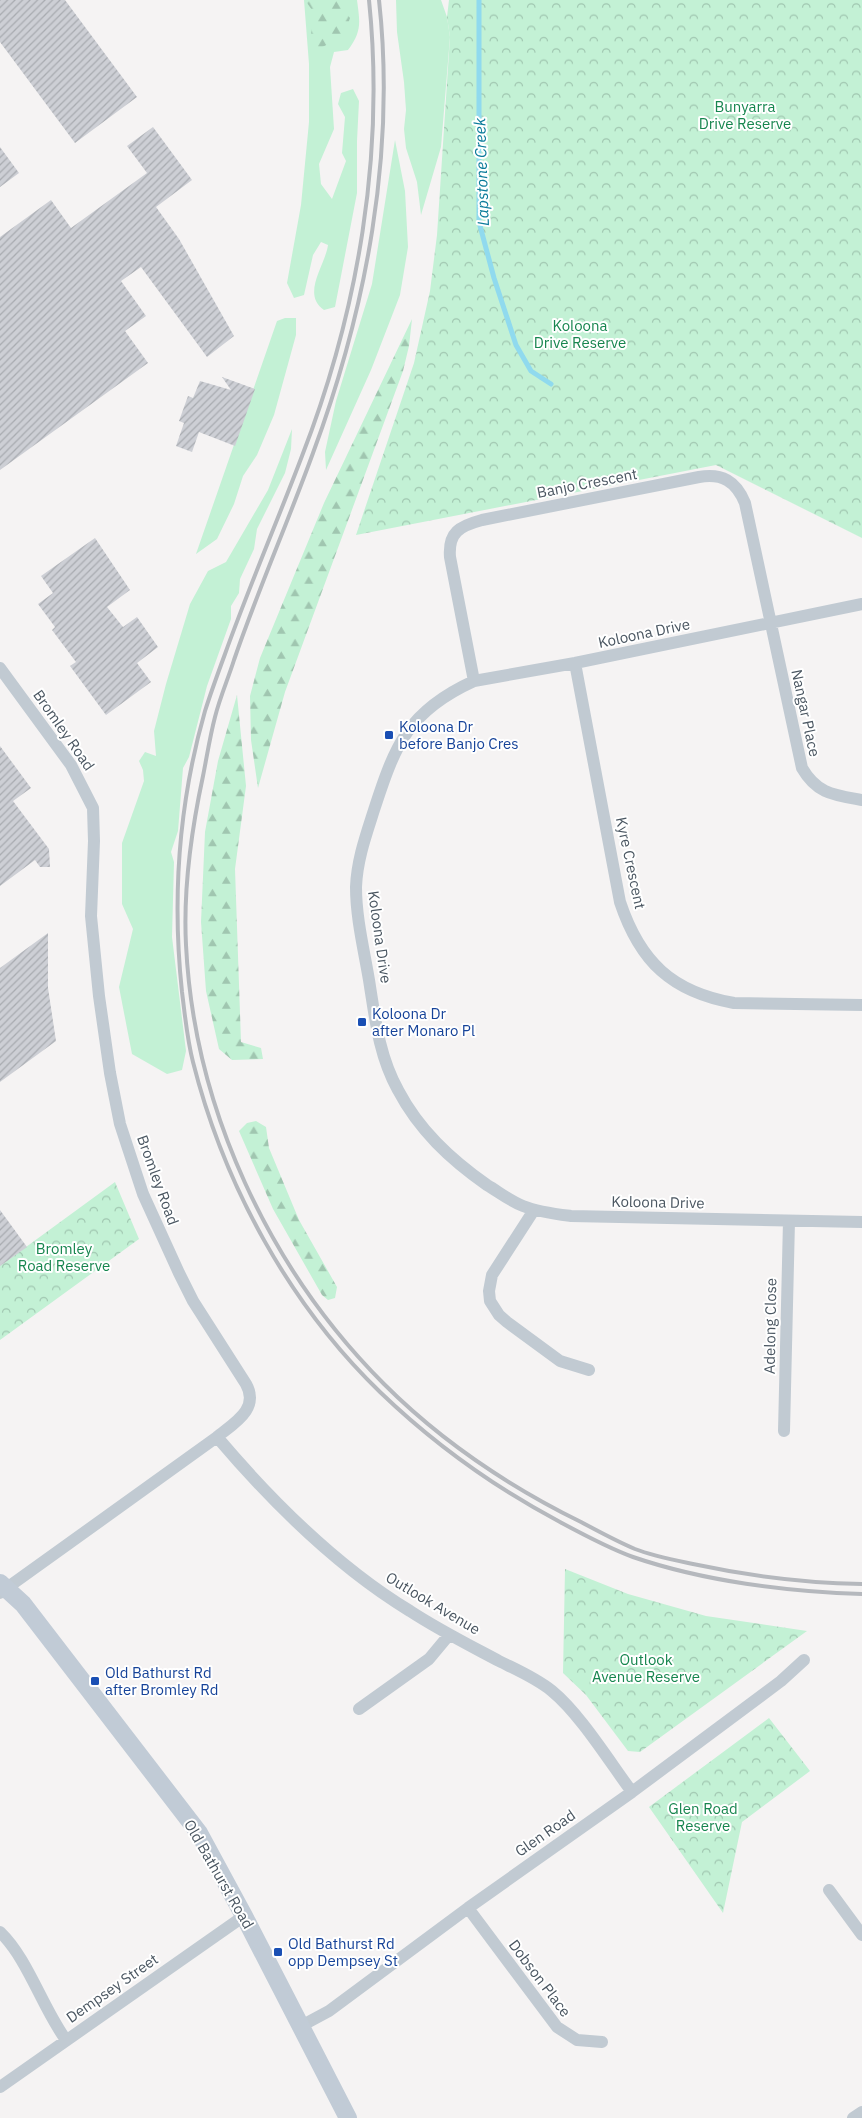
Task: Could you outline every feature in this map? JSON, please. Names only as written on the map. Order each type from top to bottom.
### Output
[{"type":"main road","name":"Old Bathurst Road","points":[[2,1588],[23,1604],[134,1751],[186,1815],[244,1916],[348,2118]]},
{"type":"street","name":"Banjo Crescent","points":[[474,681],[450,557],[450,542],[456,532],[470,523],[482,520],[699,477],[717,475],[730,482],[742,496],[771,623]]},
{"type":"street","name":"Koloona Drive","points":[[862,604],[575,663],[474,681],[449,694],[422,714],[396,748],[364,839],[358,868],[357,902],[382,1052],[391,1076],[404,1101],[422,1128],[447,1154],[505,1197],[534,1210],[571,1216],[862,1222]]},
{"type":"street","name":"Nangar Place","points":[[771,623],[802,768],[813,784],[824,792],[862,800]]},
{"type":"street","name":"Kyre Crescent","points":[[575,663],[620,902],[628,927],[644,954],[658,969],[676,982],[713,999],[734,1003],[862,1005]]},
{"type":"street","name":"Bromley Road","points":[[0,668],[71,765],[93,808],[94,841],[91,916],[99,996],[110,1073],[120,1124],[143,1194],[170,1256],[193,1301],[251,1394],[246,1412],[217,1437],[2,1588]]},
{"type":"street","points":[[534,1210],[492,1275],[489,1291],[490,1301],[499,1315],[507,1322],[560,1361],[589,1370]]},
{"type":"street","name":"Adelong Close","points":[[784,1431],[789,1221]]},
{"type":"street","name":"Outlook Avenue","points":[[217,1437],[263,1489],[333,1554],[392,1600],[449,1635],[530,1677],[552,1691],[574,1714],[632,1792]]},
{"type":"street","points":[[359,1710],[429,1660],[449,1635]]},
{"type":"street","name":"Glen Road","points":[[301,2026],[329,2011],[468,1908],[632,1792],[786,1677],[804,1660]]},
{"type":"street","points":[[829,1890],[862,1935]]},
{"type":"street","name":"Dobson Place","points":[[468,1908],[557,2028],[577,2040],[602,2042]]},
{"type":"street","name":"Dempsey Street","points":[[0,2087],[244,1916]]},
{"type":"street","points":[[0,1932],[13,1946],[50,2015],[66,2040]]},
{"type":"street","points":[[853,2118],[862,2112]]},
{"type":"green space","points":[[304,0],[357,0],[359,15],[358,32],[353,43],[348,50],[334,52],[330,67],[334,129],[319,164],[321,184],[332,199],[346,161],[342,153],[345,117],[338,104],[341,93],[353,89],[359,101],[357,193],[335,307],[324,310],[317,303],[314,296],[314,288],[328,245],[321,242],[313,255],[304,295],[294,298],[287,283],[301,205],[309,122],[309,64]]},
{"type":"green space","points":[[305,0],[336,0],[350,18],[345,30],[338,38],[318,49],[311,41],[312,10]]},
{"type":"green space","points":[[396,0],[441,0],[447,17],[450,37],[441,147],[421,215],[417,182],[406,148],[404,129],[406,110],[397,32]]},
{"type":"green space","name":"Koloona Drive Reserve","points":[[449,0],[862,0],[862,538],[716,465],[356,535],[414,363],[430,291],[437,235],[450,37],[447,17]]},
{"type":"green space","points":[[395,140],[405,191],[408,247],[400,295],[371,370],[326,470],[325,452],[336,401],[372,284]]},
{"type":"green space","points":[[285,318],[296,318],[296,335],[274,415],[257,455],[243,476],[234,504],[217,539],[196,554],[277,321]]},
{"type":"green space","points":[[412,319],[409,346],[403,371],[285,692],[258,788],[251,740],[250,696],[260,658],[324,503]]},
{"type":"green space","points":[[292,429],[291,449],[285,473],[257,529],[254,549],[240,579],[239,593],[231,606],[231,619],[207,686],[189,757],[183,768],[178,831],[171,852],[174,862],[172,937],[186,1051],[182,1070],[167,1074],[132,1054],[119,987],[133,929],[122,904],[122,843],[144,781],[143,770],[139,761],[145,752],[156,756],[154,731],[190,604],[208,571],[226,562],[268,490]]},
{"type":"green space","points":[[237,695],[246,786],[235,869],[241,1042],[261,1048],[263,1059],[232,1060],[219,1049],[206,991],[201,922],[205,832],[218,761]]},
{"type":"green space","points":[[256,1121],[266,1127],[269,1148],[299,1220],[337,1287],[335,1298],[328,1300],[322,1295],[273,1209],[239,1131],[247,1123]]},
{"type":"green space","name":"Bromley Road Reserve","points":[[115,1182],[139,1239],[0,1340],[0,1266]]},
{"type":"green space","name":"Outlook Avenue Reserve","points":[[565,1569],[628,1594],[706,1616],[807,1631],[640,1752],[628,1751],[586,1695],[563,1673]]},
{"type":"green space","name":"Glen Road Reserve","points":[[769,1718],[810,1771],[742,1822],[723,1913],[649,1807]]},
{"type":"building","points":[[0,0],[65,0],[137,97],[75,143],[0,42]]},
{"type":"building","points":[[153,127],[192,180],[156,207],[179,239],[234,336],[207,357],[141,267],[121,281],[146,316],[125,331],[148,363],[0,470],[0,237],[51,200],[71,228],[147,173],[127,146]]},
{"type":"building","points":[[0,147],[19,173],[0,187]]},
{"type":"building","points":[[222,377],[255,389],[235,446],[199,432],[192,452],[176,446],[184,423],[179,421],[188,396],[193,398],[200,381],[231,390]]},
{"type":"building","points":[[95,538],[130,590],[107,607],[123,627],[137,617],[158,647],[137,663],[151,682],[106,715],[70,666],[76,662],[52,630],[55,627],[38,604],[53,593],[41,576]]},
{"type":"building","points":[[0,746],[31,788],[13,801],[49,849],[50,867],[40,867],[35,860],[0,886]]},
{"type":"building","points":[[48,933],[48,988],[56,1041],[0,1082],[0,968]]},
{"type":"building","points":[[0,1210],[27,1247],[0,1266]]},
{"type":"waterway","name":"Lapstone Creek","points":[[479,0],[479,222],[494,278],[516,345],[531,371],[551,384]]},
{"type":"railway","points":[[369,0],[373,58],[370,174],[352,289],[322,401],[215,682],[205,711],[189,780],[180,850],[178,886],[179,957],[189,1045],[206,1108],[222,1153],[242,1197],[264,1240],[289,1281],[317,1321],[347,1358],[380,1392],[443,1447],[488,1479],[536,1508],[596,1541],[633,1557],[688,1573],[746,1584],[805,1591],[862,1594]]},
{"type":"railway","points":[[379,0],[383,58],[380,173],[362,287],[332,399],[219,702],[210,739],[192,839],[187,881],[186,945],[192,1006],[204,1066],[222,1125],[245,1182],[273,1238],[306,1290],[343,1339],[384,1384],[453,1444],[502,1478],[554,1508],[628,1546],[642,1551],[664,1558],[756,1575],[819,1582],[862,1584]]},
{"type":"place","name":"Koloona Dr before Banjo Cres","points":[[389,735]]},
{"type":"place","name":"Koloona Dr after Monaro Pl","points":[[362,1022]]},
{"type":"place","name":"Old Bathurst Rd after Bromley Rd","points":[[95,1681]]},
{"type":"place","name":"Old Bathurst Rd opp Dempsey St","points":[[278,1952]]},
{"type":"park label","name":"Bunyarra Drive Reserve","points":[[745,114]]}]
